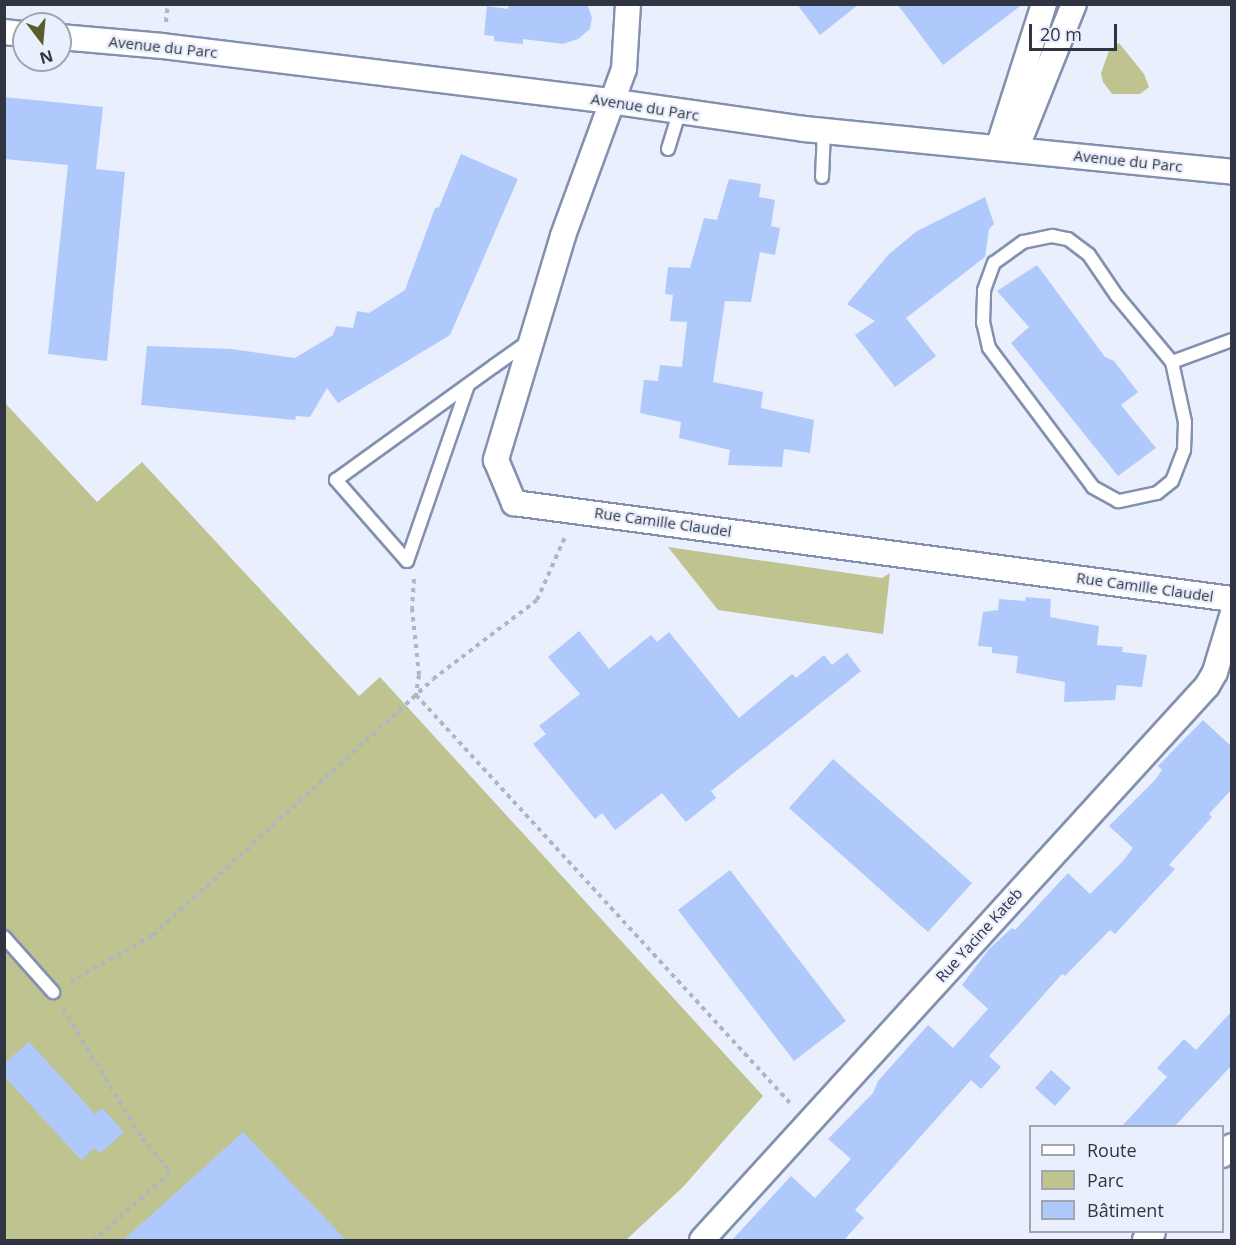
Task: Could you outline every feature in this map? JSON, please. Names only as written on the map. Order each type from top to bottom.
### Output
[{"type":"street","name":"Rue Camille Claudel","points":[[628,4],[624,69],[610,101],[532,338],[496,460],[514,502],[1232,599]]},
{"type":"street","points":[[1007,148],[1044,4]]},
{"type":"street","points":[[1007,148],[1074,4]]},
{"type":"street","name":"Avenue du Parc","points":[[72,38],[163,46],[610,101],[679,113],[824,131],[1232,172]]},
{"type":"street","name":"Rue Yacine Kateb","points":[[702,1240],[1207,686],[1232,616]]},
{"type":"lane","points":[[668,149],[679,113]]},
{"type":"lane","points":[[822,177],[824,131]]},
{"type":"lane","points":[[1052,236],[1068,239],[1089,255],[1118,296],[1172,362],[1185,422],[1184,450],[1172,481],[1157,493],[1118,501],[1094,487],[1074,464],[988,348],[983,323],[984,290],[994,263],[1023,242],[1052,236]]},
{"type":"lane","points":[[468,385],[407,561],[336,480],[532,338]]},
{"type":"lane","points":[[1172,362],[1232,340]]},
{"type":"lane","points":[[4,938],[52,992]]},
{"type":"path","points":[[94,1240],[170,1172],[142,1138],[52,992],[153,935],[416,695],[537,600],[573,525],[575,510]]},
{"type":"path","points":[[407,561],[416,585],[412,608],[419,675],[416,695]]},
{"type":"path","points":[[416,695],[743,1056],[809,1122]]},
{"type":"green space","points":[[1119,43],[1144,74],[1149,87],[1140,94],[1112,94],[1103,82],[1101,73],[1109,51]]},
{"type":"green space","points":[[5,403],[97,502],[142,462],[359,696],[380,677],[763,1096],[683,1187],[626,1240],[5,1240]]},
{"type":"green space","points":[[668,547],[882,578],[890,573],[883,634],[718,610]]},
{"type":"building","points":[[509,4],[587,4],[592,18],[590,29],[578,39],[563,44],[523,39],[523,44],[494,41],[494,36],[484,35],[487,6],[508,9]]},
{"type":"building","points":[[797,4],[859,4],[820,35]]},
{"type":"building","points":[[897,4],[1023,4],[943,65]]},
{"type":"building","points":[[4,97],[103,107],[96,169],[125,172],[107,361],[48,354],[68,165],[4,159]]},
{"type":"building","points":[[461,154],[518,179],[450,335],[338,403],[327,388],[310,417],[296,416],[295,420],[141,405],[147,346],[231,349],[295,358],[333,335],[336,326],[353,328],[357,311],[369,313],[405,290],[435,208],[439,207]]},
{"type":"building","points":[[729,179],[761,184],[759,197],[775,200],[771,226],[780,228],[775,255],[760,252],[751,302],[725,301],[713,382],[763,392],[761,408],[814,420],[810,453],[784,449],[782,467],[728,465],[730,450],[679,438],[681,422],[640,413],[644,380],[658,381],[660,365],[682,367],[687,322],[670,321],[673,295],[665,294],[668,267],[690,268],[704,218],[717,220]]},
{"type":"building","points":[[985,197],[994,224],[989,229],[985,257],[906,318],[936,356],[895,387],[855,335],[875,321],[847,304],[889,254],[917,231]]},
{"type":"building","points":[[1037,265],[1105,357],[1114,361],[1138,392],[1121,405],[1156,448],[1118,476],[1011,343],[1029,327],[997,291]]},
{"type":"building","points":[[1026,597],[1051,599],[1050,617],[1099,626],[1097,645],[1123,647],[1122,652],[1147,655],[1142,687],[1117,685],[1115,700],[1064,702],[1065,682],[1016,673],[1018,656],[992,653],[992,647],[978,646],[983,612],[998,610],[999,599],[1025,601]]},
{"type":"building","points":[[579,631],[609,669],[651,635],[657,642],[669,632],[739,718],[792,674],[796,678],[824,655],[832,665],[847,653],[861,671],[711,791],[716,798],[686,822],[662,793],[615,830],[602,813],[595,819],[533,744],[546,734],[539,726],[580,694],[548,657]]},
{"type":"building","points":[[1203,720],[1232,747],[1232,789],[1209,814],[1212,817],[1169,865],[1175,869],[1115,934],[1110,930],[1065,976],[1062,974],[989,1056],[1001,1067],[981,1089],[971,1080],[855,1210],[864,1218],[844,1240],[732,1240],[791,1176],[815,1198],[851,1159],[828,1139],[873,1093],[878,1081],[928,1025],[953,1048],[988,1009],[962,985],[989,949],[1012,928],[1015,930],[1068,873],[1090,894],[1123,861],[1133,848],[1109,826],[1155,780],[1162,770],[1158,766]]},
{"type":"building","points":[[833,759],[972,883],[928,932],[789,808]]},
{"type":"building","points":[[730,870],[846,1021],[794,1061],[678,910]]},
{"type":"building","points":[[1232,1011],[1232,1065],[1176,1125],[1123,1125],[1167,1077],[1157,1068],[1184,1039],[1196,1050]]},
{"type":"building","points":[[29,1042],[95,1114],[102,1108],[124,1132],[100,1153],[95,1148],[81,1160],[4,1076],[4,1064]]},
{"type":"building","points":[[1051,1070],[1071,1088],[1055,1106],[1035,1088]]},
{"type":"building","points":[[243,1132],[346,1240],[123,1240],[168,1200]]}]
